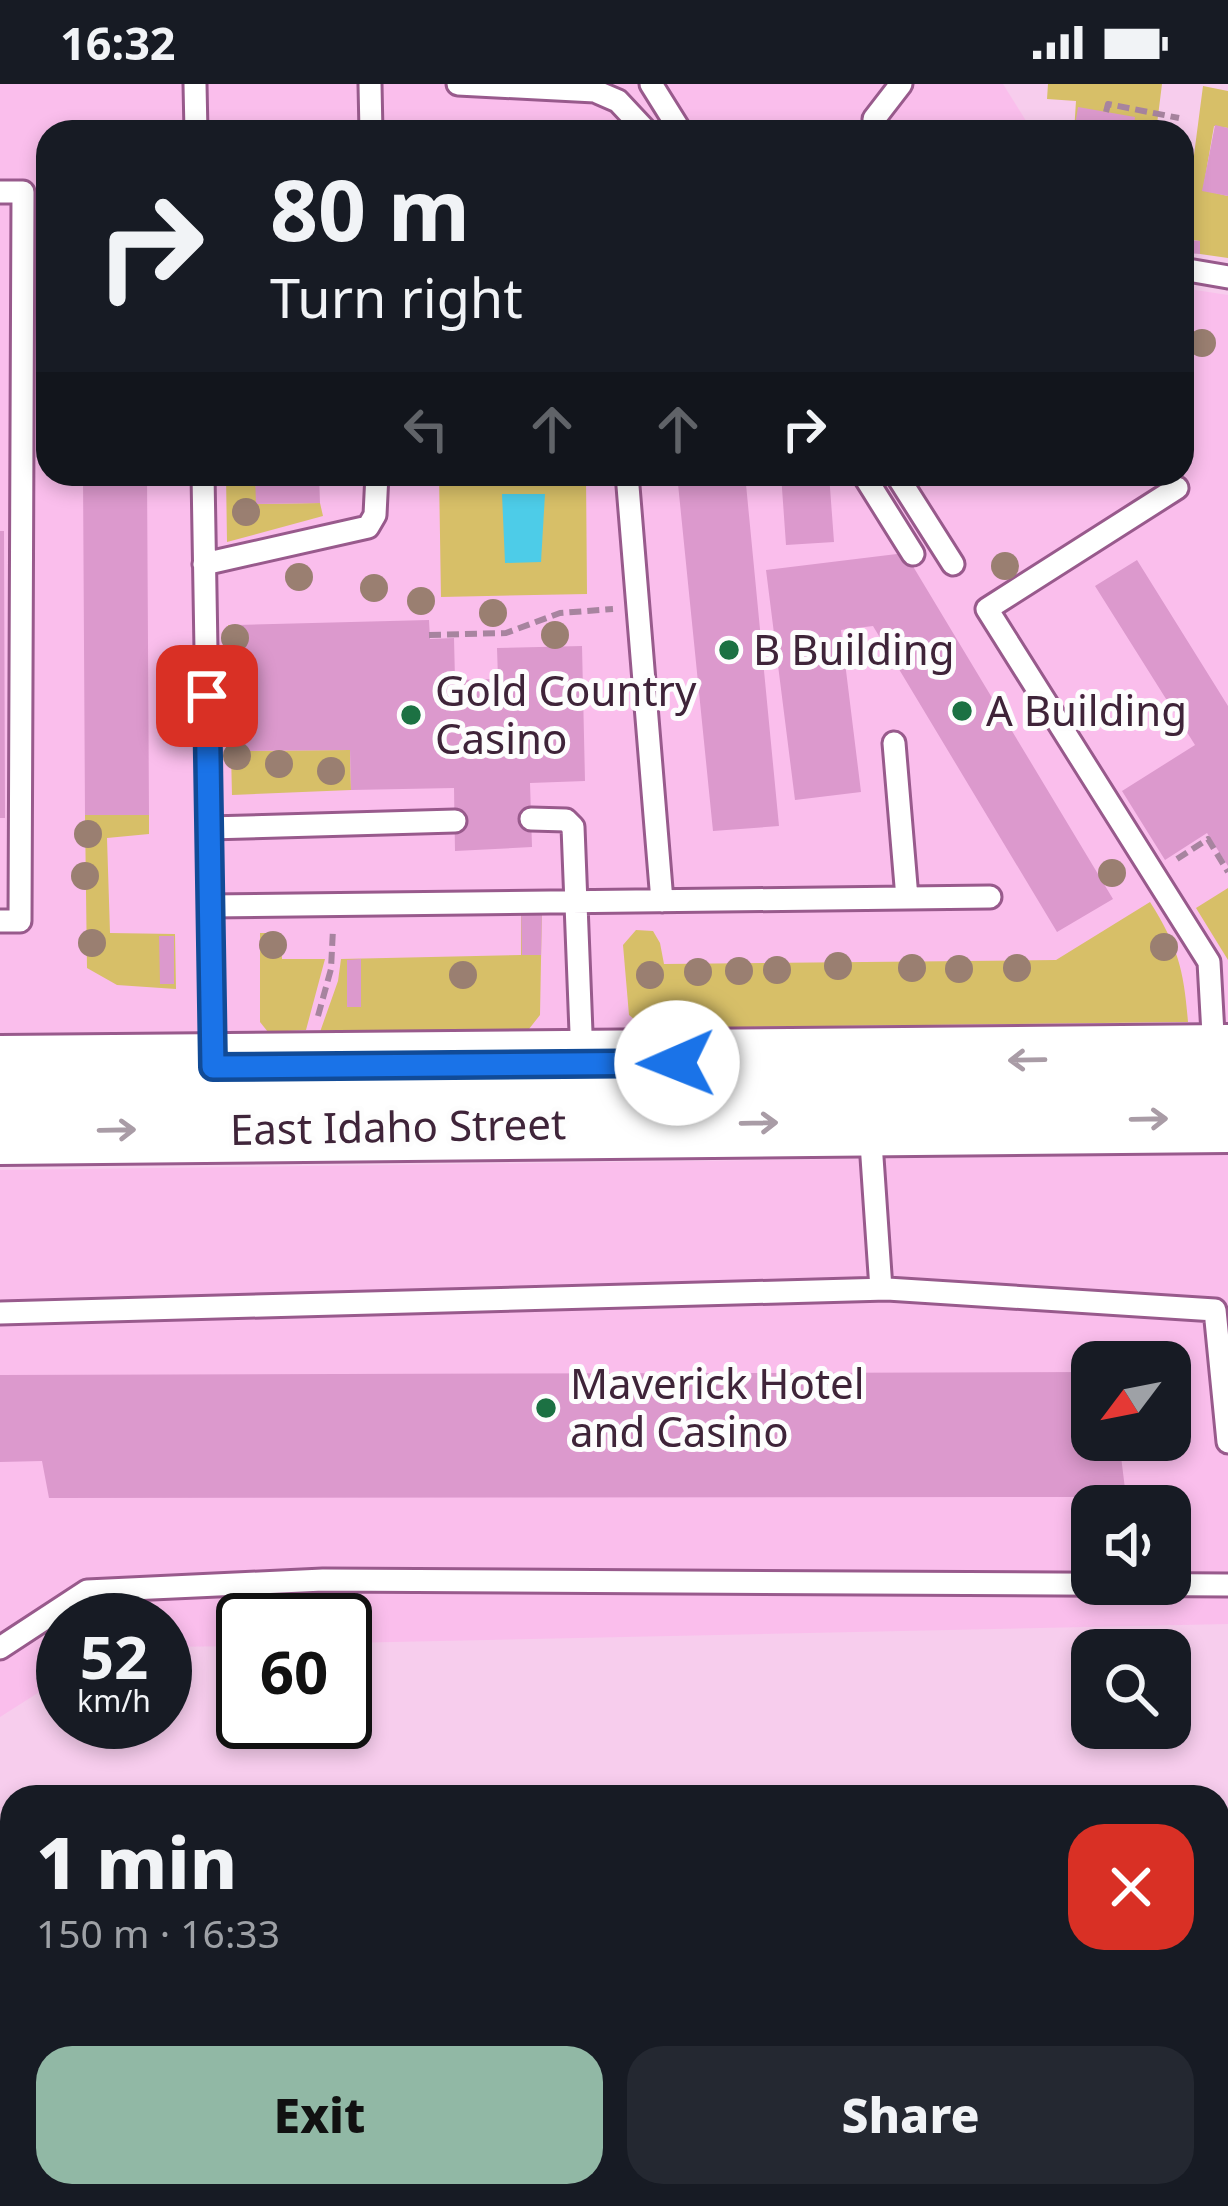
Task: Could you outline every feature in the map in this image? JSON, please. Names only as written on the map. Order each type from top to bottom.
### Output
[{"type":"main road","name":"East Idaho Street","points":[[0,1069],[214,1098]]},
{"type":"main road","name":"East Idaho Street","points":[[0,1131],[214,1098],[1220,1088]]},
{"type":"main road","name":"East Idaho Street","points":[[583,1094],[870,1122],[1220,1088]]},
{"type":"lane","points":[[195,84],[196,120]]},
{"type":"lane","points":[[370,84],[371,120]]},
{"type":"lane","points":[[458,84],[595,91],[618,101],[636,120]]},
{"type":"lane","points":[[651,84],[674,120]]},
{"type":"lane","points":[[874,119],[901,84]]},
{"type":"lane","points":[[0,192],[23,192],[20,921],[0,921]]},
{"type":"lane","points":[[1194,271],[1228,277]]},
{"type":"lane","points":[[203,486],[214,1098]]},
{"type":"lane","points":[[204,564],[368,527],[375,515],[376,486]]},
{"type":"lane","points":[[628,486],[662,901]]},
{"type":"lane","points":[[871,486],[914,554]]},
{"type":"lane","points":[[903,486],[952,564]]},
{"type":"lane","points":[[1177,488],[987,609],[1211,968],[1220,1088]]},
{"type":"lane","points":[[894,743],[908,898]]},
{"type":"lane","points":[[531,819],[566,820],[573,827],[583,1094]]},
{"type":"lane","points":[[209,828],[455,821]]},
{"type":"lane","points":[[211,906],[991,897]]},
{"type":"lane","points":[[870,1122],[881,1289]]},
{"type":"lane","points":[[0,1312],[881,1289],[1215,1310],[1228,1442]]},
{"type":"lane","points":[[0,1648],[87,1591],[323,1580],[1228,1585]]},
{"type":"path","points":[[1106,112],[1108,104],[1179,118]]},
{"type":"path","points":[[429,635],[506,633],[560,613],[638,607]]},
{"type":"path","points":[[1154,874],[1208,839],[1228,872]]},
{"type":"path","points":[[312,1037],[331,969],[334,905]]},
{"type":"shaded area","points":[[0,84],[1003,84],[1026,120],[36,120],[36,486],[1194,486],[1194,290],[1228,295],[1228,1022],[0,1037]]},
{"type":"shaded area","points":[[1048,84],[1162,84],[1158,120],[1075,120],[1076,101],[1047,99]]},
{"type":"shaded area","points":[[1203,86],[1228,91],[1228,128],[1214,126],[1203,190],[1228,196],[1228,258],[1200,254],[1200,241],[1194,240],[1194,155]]},
{"type":"shaded area","points":[[226,486],[256,486],[257,504],[320,503],[323,516],[227,542]]},
{"type":"shaded area","points":[[439,486],[586,486],[587,594],[441,597]]},
{"type":"shaded area","points":[[228,625],[237,625],[239,751],[350,750],[351,790],[232,795]]},
{"type":"shaded area","points":[[85,815],[149,815],[149,834],[107,838],[110,933],[175,934],[176,989],[117,985],[87,968]]},
{"type":"shaded area","points":[[1228,888],[1228,960],[1196,908]]},
{"type":"shaded area","points":[[1150,902],[1178,959],[1188,1022],[645,1028],[629,1015],[623,945],[636,930],[653,931],[664,964],[1056,960]]},
{"type":"shaded area","points":[[521,906],[542,906],[540,1015],[529,1029],[320,1032],[341,959],[521,955]]},
{"type":"shaded area","points":[[260,933],[281,933],[282,959],[325,959],[306,1030],[268,1032],[260,1022]]},
{"type":"shaded area","points":[[1228,1154],[1228,1624],[372,1642],[372,1593],[216,1593],[216,1646],[192,1647],[192,1593],[36,1593],[36,1694],[0,1717],[0,1170]]},
{"type":"water","points":[[502,494],[545,494],[541,562],[505,563]]},
{"type":"building","points":[[1078,107],[1135,117],[1135,120],[1076,120]]},
{"type":"building","points":[[1215,125],[1228,128],[1228,196],[1202,191]]},
{"type":"building","points":[[83,486],[147,486],[149,815],[85,815]]},
{"type":"building","points":[[255,486],[319,486],[320,503],[256,504]]},
{"type":"building","name":"B Building","points":[[678,486],[746,486],[779,826],[713,831]]},
{"type":"building","points":[[782,486],[830,486],[834,542],[786,545]]},
{"type":"building","points":[[0,531],[4,531],[5,818],[0,818]]},
{"type":"building","name":"A Building","points":[[905,553],[1113,899],[1057,932],[873,626],[841,630],[861,792],[795,800],[766,570]]},
{"type":"building","points":[[1137,560],[1228,706],[1228,866],[1207,833],[1165,860],[1122,791],[1195,745],[1095,586]]},
{"type":"building","name":"Gold Country Casino","points":[[429,620],[430,639],[454,638],[455,680],[498,679],[497,648],[582,646],[585,781],[530,783],[532,847],[455,851],[454,788],[351,790],[350,750],[239,751],[237,625]]},
{"type":"building","points":[[521,906],[542,906],[541,955],[522,955]]},
{"type":"building","points":[[159,936],[174,936],[174,984],[160,984]]},
{"type":"building","points":[[361,959],[361,1007],[347,1007],[347,960]]},
{"type":"building","name":"Maverick Hotel and Casino","points":[[1071,1372],[1071,1461],[1122,1461],[1125,1485],[1071,1485],[1071,1497],[49,1498],[42,1461],[0,1462],[0,1375]]},
{"type":"place","name":"B Building","points":[[729,650]]},
{"type":"place","name":"A Building","points":[[962,711]]},
{"type":"place","name":"Gold Country Casino","points":[[411,715]]},
{"type":"place","name":"Maverick Hotel and Casino","points":[[546,1408]]},
{"type":"route","points":[[207,696],[213,1067],[677,1063]]}]
